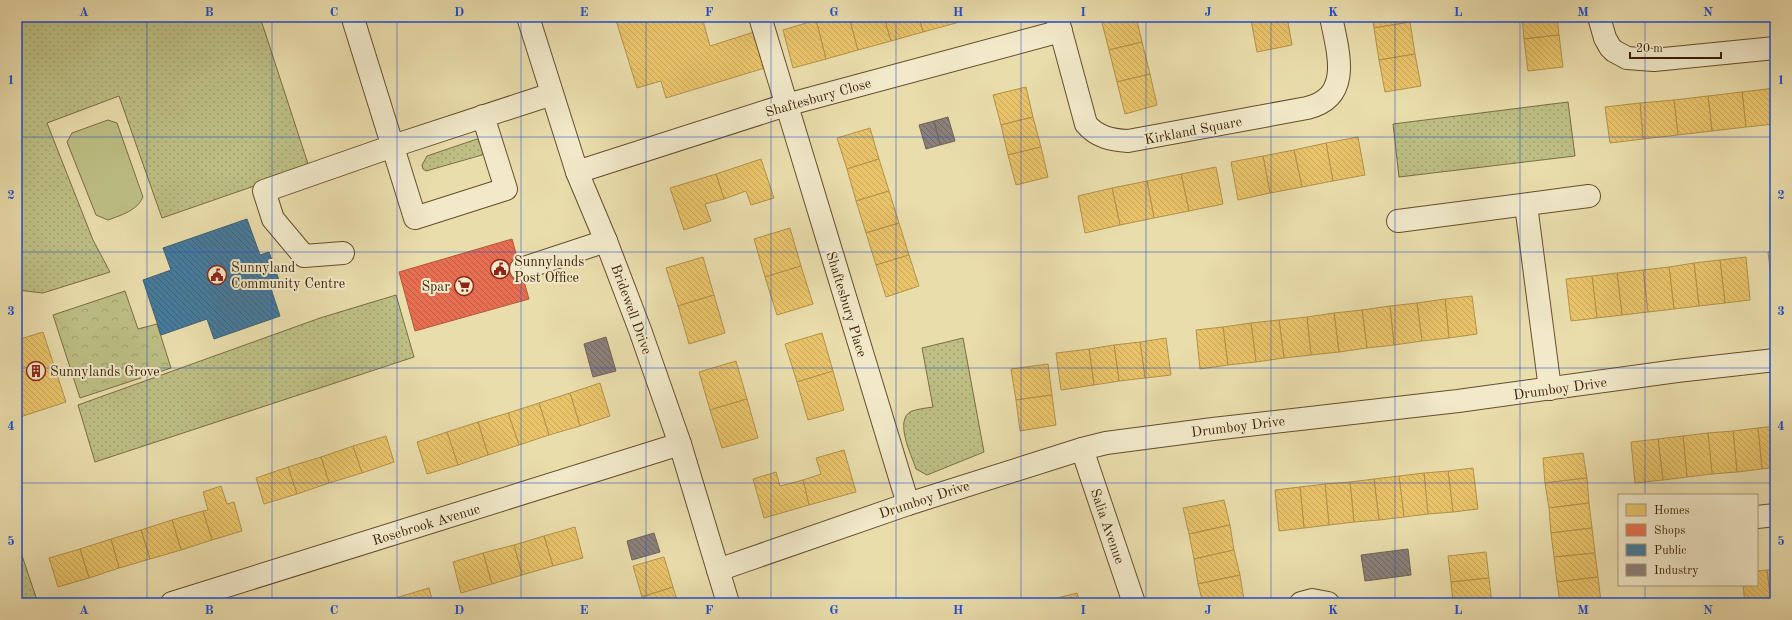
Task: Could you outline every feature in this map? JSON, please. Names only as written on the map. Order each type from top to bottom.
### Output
[{"type":"street","name":"Bridewell Drive","points":[[528,17],[578,172],[640,330],[680,444],[728,603]]},
{"type":"street","name":"Shaftesbury Place","points":[[760,17],[908,504]]},
{"type":"street","name":"Kirkland Square","points":[[1059,24],[1086,124],[1099,136],[1128,141],[1306,108],[1323,102],[1334,91],[1338,75],[1339,57],[1332,17]]},
{"type":"street","points":[[1599,17],[1605,38],[1610,47],[1627,58],[1654,60],[1775,48]]},
{"type":"street","points":[[354,22],[415,218],[506,189],[483,116]]},
{"type":"street","name":"Shaftesbury Close","points":[[578,172],[786,105],[1059,24]]},
{"type":"street","points":[[344,253],[304,256],[273,219],[264,191],[393,146],[552,94]]},
{"type":"street","points":[[1398,221],[1589,196]]},
{"type":"street","points":[[1526,204],[1550,389]]},
{"type":"street","points":[[521,269],[606,241]]},
{"type":"street","name":"Drumboy Drive","points":[[718,570],[908,504],[1082,449],[1106,443],[1213,428],[1550,389],[1677,371],[1775,360]]},
{"type":"street","name":"Rosebrook Avenue","points":[[172,603],[680,444]]},
{"type":"street","name":"Salia Avenue","points":[[1082,449],[1134,603]]},
{"type":"street","points":[[1758,517],[1775,515]]},
{"type":"street","points":[[1302,603],[1312,600],[1328,603]]},
{"type":"green space","points":[[36,17],[260,17],[309,167],[162,218],[119,96],[47,123],[93,240],[110,272],[43,293],[17,290],[17,21]]},
{"type":"green space","points":[[1568,102],[1575,156],[1399,177],[1393,124]]},
{"type":"green space","points":[[108,120],[117,123],[143,197],[133,209],[108,220],[96,215],[67,142],[72,133]]},
{"type":"green space","points":[[477,139],[483,143],[484,152],[482,155],[426,171],[423,169],[422,165],[427,156]]},
{"type":"green space","points":[[125,291],[138,329],[157,324],[171,368],[80,398],[53,315]]},
{"type":"green space","points":[[396,295],[414,357],[95,462],[78,405],[320,318]]},
{"type":"green space","points":[[963,338],[984,452],[927,475],[916,469],[905,438],[904,429],[904,422],[907,415],[912,411],[933,407],[922,348]]},
{"type":"green space","points":[[17,541],[38,603],[17,603]]},
{"type":"building: Homes","points":[[615,17],[702,17],[710,46],[757,31],[768,67],[666,98],[661,81],[637,88]]},
{"type":"building: Homes","points":[[828,17],[849,17],[858,50],[826,59],[816,20]]},
{"type":"building: Homes","points":[[849,17],[884,17],[891,41],[858,50]]},
{"type":"building: Homes","points":[[884,17],[919,17],[923,32],[891,41]]},
{"type":"building: Homes","points":[[919,17],[954,17],[956,23],[923,32]]},
{"type":"building: Homes","points":[[954,17],[980,17],[956,23]]},
{"type":"building: Homes","points":[[1110,17],[1136,17],[1142,42],[1109,50],[1101,19]]},
{"type":"building: Homes","points":[[1267,17],[1287,17],[1292,45],[1257,52],[1251,20]]},
{"type":"building: Homes","points":[[1372,17],[1409,17],[1410,22],[1374,28]]},
{"type":"building: Homes","points":[[1522,17],[1557,17],[1559,35],[1524,39]]},
{"type":"building: Homes","points":[[816,20],[826,59],[793,68],[783,30]]},
{"type":"building: Homes","points":[[1410,22],[1415,54],[1379,60],[1374,28]]},
{"type":"building: Homes","points":[[1559,35],[1563,67],[1528,71],[1524,39]]},
{"type":"building: Homes","points":[[1142,42],[1150,74],[1117,82],[1109,50]]},
{"type":"building: Homes","points":[[1415,54],[1421,86],[1385,92],[1379,60]]},
{"type":"building: Homes","points":[[1150,74],[1157,105],[1125,114],[1117,82]]},
{"type":"building: Homes","points":[[1026,87],[1033,117],[1001,125],[993,95]]},
{"type":"building: Homes","points":[[1775,88],[1775,124],[1746,127],[1742,92]]},
{"type":"building: Homes","points":[[1742,92],[1746,127],[1712,131],[1708,96]]},
{"type":"building: Homes","points":[[1708,96],[1712,131],[1678,135],[1674,100]]},
{"type":"building: Homes","points":[[1674,100],[1678,135],[1643,139],[1640,103]]},
{"type":"building: Homes","points":[[1640,103],[1643,139],[1610,143],[1605,107]]},
{"type":"building: Homes","points":[[1033,117],[1041,147],[1008,155],[1001,125]]},
{"type":"building: Homes","points":[[870,128],[879,159],[847,169],[837,138]]},
{"type":"building: Homes","points":[[1358,137],[1365,175],[1333,181],[1326,143]]},
{"type":"building: Homes","points":[[1326,143],[1333,181],[1302,187],[1294,150]]},
{"type":"building: Homes","points":[[1041,147],[1048,177],[1016,185],[1008,155]]},
{"type":"building: Homes","points":[[1294,150],[1302,187],[1270,193],[1263,156]]},
{"type":"building: Homes","points":[[1263,156],[1270,193],[1238,200],[1231,162]]},
{"type":"building: Homes","points":[[761,159],[774,198],[751,205],[746,191],[724,199],[716,174]]},
{"type":"building: Homes","points":[[879,159],[889,191],[856,201],[847,169]]},
{"type":"building: Homes","points":[[1216,167],[1223,204],[1189,211],[1181,174]]},
{"type":"building: Homes","points":[[716,174],[724,199],[705,204],[711,221],[684,230],[670,188]]},
{"type":"building: Homes","points":[[1181,174],[1189,211],[1154,218],[1147,181]]},
{"type":"building: Homes","points":[[1147,181],[1154,218],[1120,225],[1112,188]]},
{"type":"building: Homes","points":[[1112,188],[1120,225],[1085,233],[1078,196]]},
{"type":"building: Homes","points":[[889,191],[899,223],[866,233],[856,201]]},
{"type":"building: Homes","points":[[899,223],[909,255],[876,265],[866,233]]},
{"type":"building: Homes","points":[[790,228],[801,266],[765,277],[754,239]]},
{"type":"building: Homes","points":[[1775,251],[1775,294],[1773,294],[1768,252]]},
{"type":"building: Homes","points":[[909,255],[919,286],[886,297],[876,265]]},
{"type":"building: Homes","points":[[703,257],[714,295],[678,306],[666,268]]},
{"type":"building: Homes","points":[[1746,257],[1750,300],[1725,303],[1720,260]]},
{"type":"building: Homes","points":[[1720,260],[1725,303],[1699,306],[1694,263]]},
{"type":"building: Homes","points":[[1694,263],[1699,306],[1674,309],[1669,267]]},
{"type":"building: Homes","points":[[801,266],[813,304],[777,315],[765,277]]},
{"type":"building: Homes","points":[[1669,267],[1674,309],[1648,312],[1643,270]]},
{"type":"building: Homes","points":[[1643,270],[1648,312],[1622,315],[1617,273]]},
{"type":"building: Homes","points":[[1617,273],[1622,315],[1597,318],[1592,276]]},
{"type":"building: Homes","points":[[1592,276],[1597,318],[1571,321],[1566,279]]},
{"type":"building: Homes","points":[[714,295],[725,333],[689,344],[678,306]]},
{"type":"building: Homes","points":[[1472,296],[1477,334],[1449,338],[1445,299]]},
{"type":"building: Homes","points":[[1445,299],[1449,338],[1422,341],[1417,303]]},
{"type":"building: Homes","points":[[1417,303],[1422,341],[1394,345],[1390,306]]},
{"type":"building: Homes","points":[[1390,306],[1394,345],[1367,348],[1362,310]]},
{"type":"building: Homes","points":[[1362,310],[1367,348],[1339,352],[1334,313]]},
{"type":"building: Homes","points":[[1334,313],[1339,352],[1311,355],[1307,317]]},
{"type":"building: Homes","points":[[1307,317],[1311,355],[1284,358],[1279,320]]},
{"type":"building: Homes","points":[[1279,320],[1284,358],[1256,362],[1251,323]]},
{"type":"building: Homes","points":[[1251,323],[1256,362],[1228,365],[1223,327]]},
{"type":"building: Homes","points":[[1223,327],[1228,365],[1200,369],[1196,330]]},
{"type":"building: Homes","name":"Sunnylands Grove","points":[[43,332],[66,402],[17,418],[17,340]]},
{"type":"building: Homes","points":[[822,333],[833,371],[797,382],[785,344]]},
{"type":"building: Homes","points":[[1166,338],[1171,375],[1145,378],[1140,342]]},
{"type":"building: Homes","points":[[1140,342],[1145,378],[1119,381],[1114,345]]},
{"type":"building: Homes","points":[[1114,345],[1119,381],[1094,385],[1089,349]]},
{"type":"building: Homes","points":[[1089,349],[1094,385],[1061,390],[1056,353]]},
{"type":"building: Homes","points":[[736,361],[747,399],[710,410],[699,372]]},
{"type":"building: Homes","points":[[1048,364],[1052,395],[1016,400],[1011,369]]},
{"type":"building: Homes","points":[[833,371],[844,410],[808,420],[797,382]]},
{"type":"building: Homes","points":[[600,383],[610,416],[580,426],[570,393]]},
{"type":"building: Homes","points":[[570,393],[580,426],[549,435],[539,403]]},
{"type":"building: Homes","points":[[1052,395],[1056,425],[1020,431],[1016,400]]},
{"type":"building: Homes","points":[[747,399],[758,438],[722,448],[710,410]]},
{"type":"building: Homes","points":[[539,403],[549,435],[519,445],[508,413]]},
{"type":"building: Homes","points":[[508,413],[519,445],[488,455],[478,422]]},
{"type":"building: Homes","points":[[478,422],[488,455],[458,465],[447,432]]},
{"type":"building: Homes","points":[[1775,426],[1775,467],[1762,469],[1758,428]]},
{"type":"building: Homes","points":[[1758,428],[1762,469],[1737,472],[1733,431]]},
{"type":"building: Homes","points":[[1733,431],[1737,472],[1712,474],[1708,433]]},
{"type":"building: Homes","points":[[447,432],[458,465],[427,474],[417,442]]},
{"type":"building: Homes","points":[[1708,433],[1712,474],[1687,477],[1683,436]]},
{"type":"building: Homes","points":[[386,436],[394,462],[362,473],[353,446]]},
{"type":"building: Homes","points":[[1683,436],[1687,477],[1663,480],[1658,439]]},
{"type":"building: Homes","points":[[1658,439],[1663,480],[1635,483],[1631,442]]},
{"type":"building: Homes","points":[[353,446],[362,473],[329,483],[321,457]]},
{"type":"building: Homes","points":[[844,450],[856,492],[809,505],[803,480],[821,474],[816,458]]},
{"type":"building: Homes","points":[[1583,453],[1587,478],[1545,483],[1543,458]]},
{"type":"building: Homes","points":[[321,457],[329,483],[297,494],[288,467]]},
{"type":"building: Homes","points":[[288,467],[297,494],[264,504],[256,478]]},
{"type":"building: Homes","points":[[1473,468],[1478,509],[1453,512],[1448,471]]},
{"type":"building: Homes","points":[[1448,471],[1453,512],[1428,514],[1424,473]]},
{"type":"building: Homes","points":[[776,472],[780,486],[803,480],[809,505],[764,518],[753,479]]},
{"type":"building: Homes","points":[[1424,473],[1428,514],[1404,517],[1399,476]]},
{"type":"building: Homes","points":[[1399,476],[1404,517],[1379,520],[1374,479]]},
{"type":"building: Homes","points":[[1587,478],[1589,503],[1549,508],[1545,483]]},
{"type":"building: Homes","points":[[1374,479],[1379,520],[1354,522],[1350,482]]},
{"type":"building: Homes","points":[[1350,482],[1354,522],[1329,525],[1325,484]]},
{"type":"building: Homes","points":[[1325,484],[1329,525],[1304,528],[1300,487]]},
{"type":"building: Homes","points":[[221,486],[227,504],[234,502],[242,531],[212,540],[203,511],[208,510],[203,492]]},
{"type":"building: Homes","points":[[1300,487],[1304,528],[1279,531],[1275,490]]},
{"type":"building: Homes","points":[[1224,500],[1230,525],[1189,534],[1183,508]]},
{"type":"building: Homes","points":[[1589,503],[1592,528],[1551,533],[1549,508]]},
{"type":"building: Homes","points":[[203,511],[212,540],[181,550],[172,520]]},
{"type":"building: Homes","points":[[172,520],[181,550],[150,559],[141,530]]},
{"type":"building: Homes","points":[[1230,525],[1234,550],[1194,559],[1189,534]]},
{"type":"building: Homes","points":[[575,527],[583,558],[553,566],[544,536]]},
{"type":"building: Homes","points":[[1592,528],[1595,553],[1554,557],[1551,533]]},
{"type":"building: Homes","points":[[141,530],[150,559],[119,568],[111,539]]},
{"type":"building: Homes","points":[[544,536],[553,566],[522,575],[514,545]]},
{"type":"building: Homes","points":[[111,539],[119,568],[89,578],[80,549]]},
{"type":"building: Homes","points":[[514,545],[522,575],[492,584],[483,553]]},
{"type":"building: Homes","points":[[80,549],[89,578],[58,587],[49,558]]},
{"type":"building: Homes","points":[[1234,550],[1240,575],[1198,584],[1194,559]]},
{"type":"building: Homes","points":[[1486,552],[1489,578],[1451,582],[1448,556]]},
{"type":"building: Homes","points":[[483,553],[492,584],[461,593],[453,562]]},
{"type":"building: Homes","points":[[1595,553],[1598,577],[1557,582],[1554,557]]},
{"type":"building: Homes","points":[[664,557],[673,587],[642,597],[633,566]]},
{"type":"building: Homes","points":[[1775,569],[1775,603],[1771,603],[1767,570]]},
{"type":"building: Homes","points":[[1767,570],[1771,603],[1745,603],[1743,586],[1758,586],[1758,571]]},
{"type":"building: Homes","points":[[1240,575],[1244,600],[1231,603],[1203,603],[1198,584]]},
{"type":"building: Homes","points":[[1598,577],[1601,602],[1560,603],[1557,582]]},
{"type":"building: Homes","points":[[1489,578],[1492,603],[1453,603],[1451,582]]},
{"type":"building: Homes","points":[[673,587],[678,603],[644,603],[642,597]]},
{"type":"building: Homes","points":[[429,588],[433,603],[401,603],[399,597]]},
{"type":"building: Homes","points":[[1077,593],[1080,603],[1054,603],[1053,599]]},
{"type":"building: Homes","points":[[399,597],[401,603],[378,603]]},
{"type":"building: Homes","points":[[1053,599],[1054,603],[1035,603]]},
{"type":"building: Shops","name":"Spar","points":[[512,239],[529,299],[415,331],[399,272]]},
{"type":"building: Public","name":"Sunnyland Community Centre","points":[[247,219],[260,255],[269,252],[279,280],[269,283],[280,316],[214,339],[207,319],[161,335],[143,280],[171,270],[163,248]]},
{"type":"building: Industry","points":[[948,117],[955,141],[940,145],[934,121]]},
{"type":"building: Industry","points":[[934,121],[940,145],[926,149],[919,125]]},
{"type":"building: Industry","points":[[606,337],[616,371],[593,377],[584,344]]},
{"type":"building: Industry","points":[[654,533],[660,552],[632,560],[627,541]]},
{"type":"building: Industry","points":[[1408,549],[1411,575],[1365,581],[1361,555]]},
{"type":"place","name":"Sunnylands Post Office","points":[[500,269]]},
{"type":"place","name":"Sunnyland Community Centre","points":[[217,275]]},
{"type":"place","name":"Spar","points":[[464,286]]},
{"type":"place","name":"Sunnylands Grove","points":[[36,371]]}]
